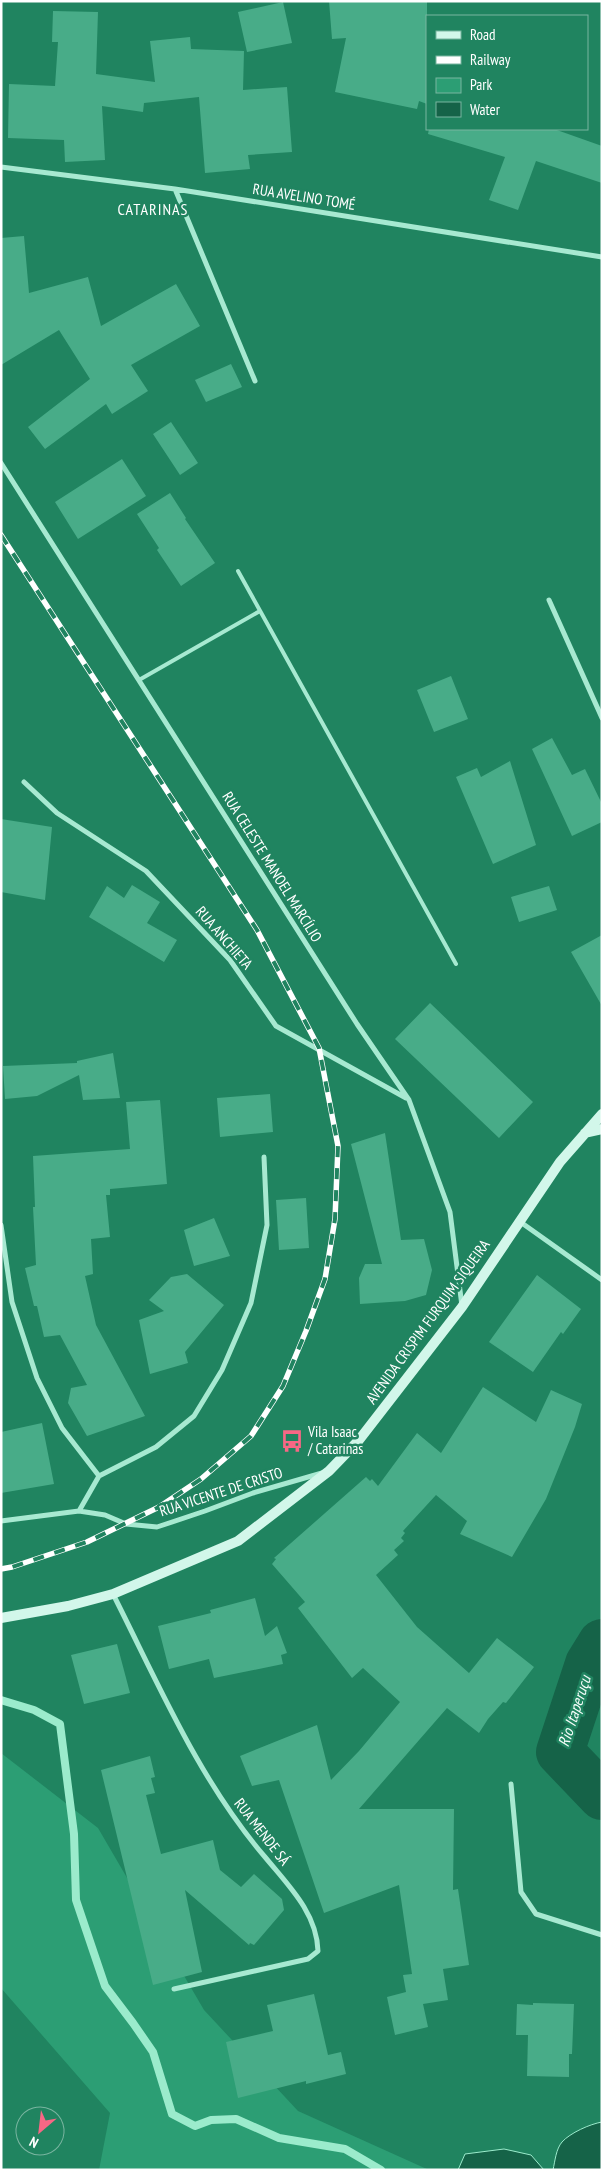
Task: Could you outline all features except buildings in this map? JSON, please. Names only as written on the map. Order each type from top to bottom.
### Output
[{"type":"main road","name":"AVENIDA CRISPIM FURQUIM SIQUEIRA","points":[[1,1618],[68,1606],[113,1594],[238,1541],[329,1471],[359,1440],[462,1307],[560,1162],[602,1114]]},
{"type":"main road","points":[[584,1133],[602,1129]]},
{"type":"street","name":"RUA AVELINO TOMÉ","points":[[1,167],[175,189],[602,257]]},
{"type":"street","points":[[175,189],[255,381]]},
{"type":"street","name":"RUA CELESTE MANOEL MARCÍLIO","points":[[1,463],[357,1024],[409,1100],[450,1212],[462,1307]]},
{"type":"street","points":[[549,600],[602,718]]},
{"type":"street","name":"RUA ANCHIETA","points":[[24,782],[57,813],[146,870],[230,960],[276,1026],[409,1100]]},
{"type":"street","points":[[79,1511],[99,1476],[156,1447],[194,1416],[222,1370],[251,1303],[267,1225],[264,1157]]},
{"type":"street","points":[[519,1221],[602,1280]]},
{"type":"street","points":[[1,1225],[12,1302],[37,1378],[62,1428],[99,1476]]},
{"type":"street","name":"RUA VICENTE DE CRISTO","points":[[1,1521],[79,1511],[105,1515],[126,1524],[158,1527],[254,1492],[329,1471]]},
{"type":"street","name":"RUA MENDE SÁ","points":[[113,1594],[196,1760],[245,1834],[303,1902],[318,1939],[318,1951],[308,1959],[174,1988]]},
{"type":"street","points":[[511,1784],[521,1892],[536,1914],[602,1935]]},
{"type":"lane","points":[[238,571],[456,964]]},
{"type":"lane","points":[[139,680],[260,611]]},
{"type":"green space","points":[[1,1753],[98,1828],[204,2010],[298,2111],[429,2170],[99,2170],[110,2113],[1,1988]]},
{"type":"water","points":[[602,2122],[602,2170],[553,2170],[557,2152],[562,2142],[580,2129]]},
{"type":"water","points":[[504,2149],[531,2155],[544,2170],[458,2170],[465,2154]]},
{"type":"waterway","name":"Rio Itaperuçu","points":[[602,1643],[589,1664],[560,1752],[602,1796]]},
{"type":"waterway","points":[[1,1700],[34,1710],[60,1724],[74,1834],[76,1900],[105,1986],[153,2052],[172,2114],[195,2126],[211,2120],[236,2119],[279,2138],[345,2149],[381,2170]]},
{"type":"railway","points":[[1,535],[257,930],[319,1048],[338,1146],[335,1219],[325,1279],[283,1386],[251,1436],[201,1479],[159,1507],[87,1542],[1,1569]]},
{"type":"place","name":"Vila Isaac / Catarinas","points":[[292,1441]]},
{"type":"district","name":"CATARINAS","points":[[153,209]]}]
